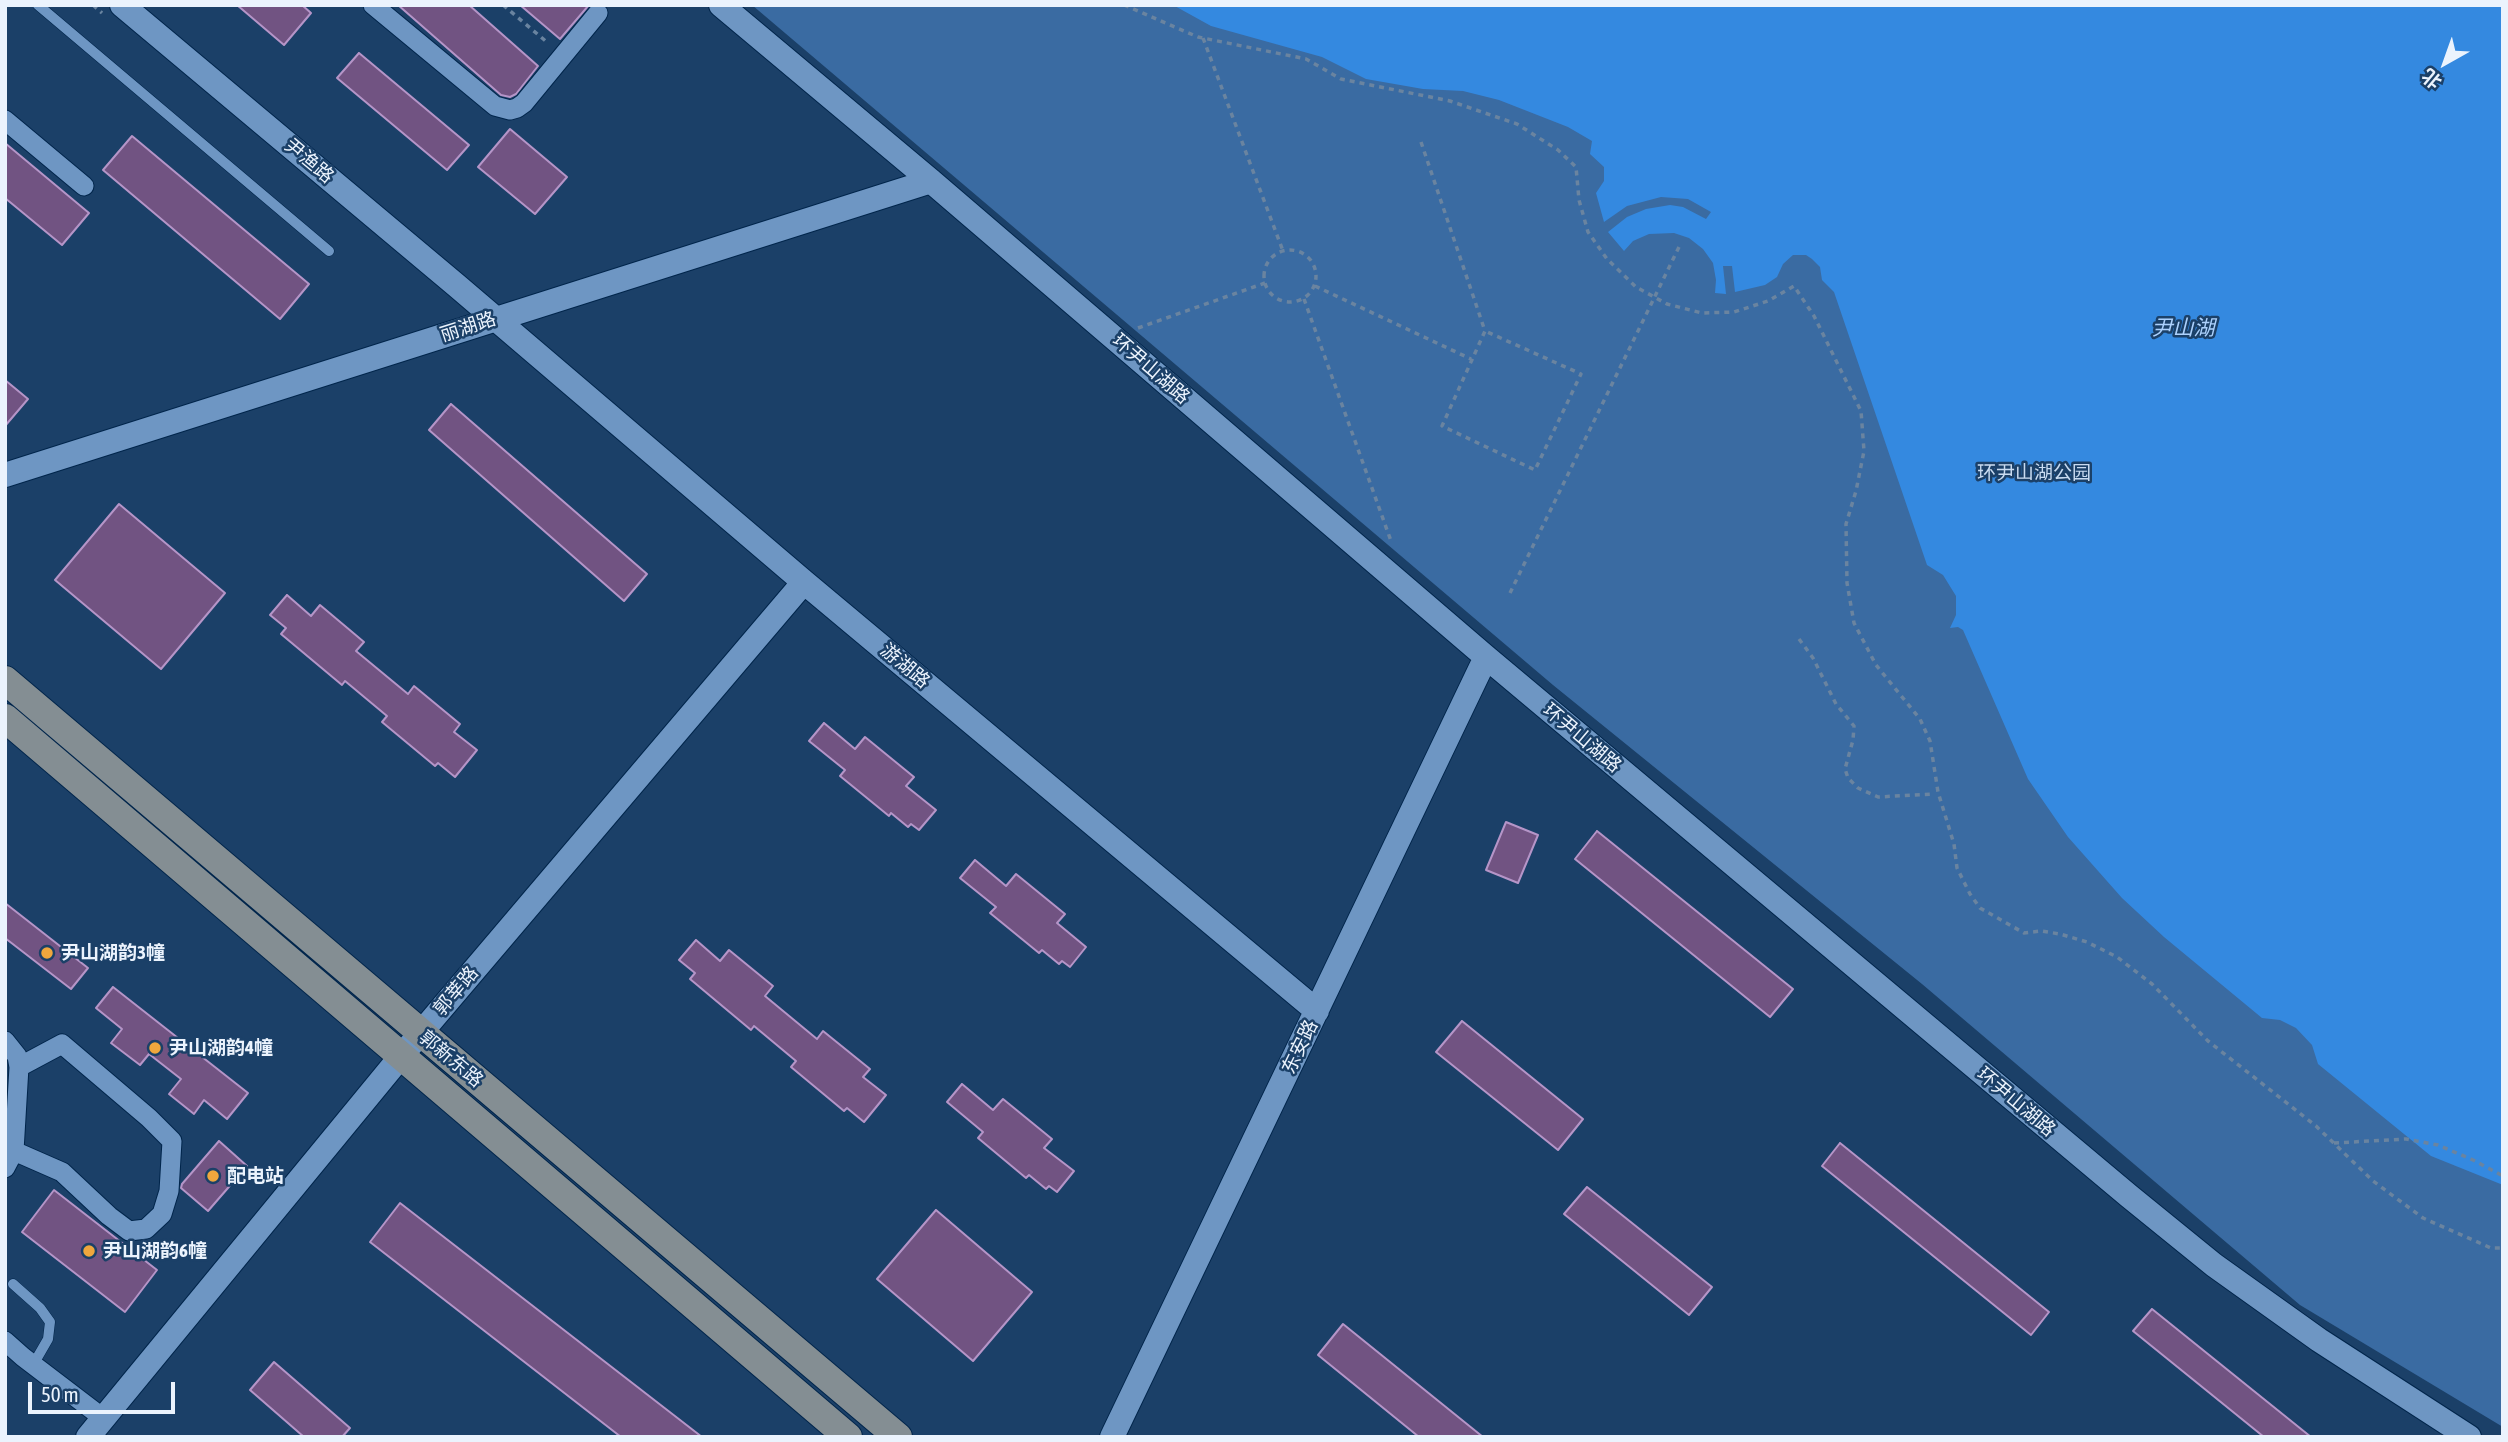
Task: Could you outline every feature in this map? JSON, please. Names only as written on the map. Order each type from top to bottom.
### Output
[{"type":"main road","name":"郭新东路","points":[[5,680],[898,1437]]},
{"type":"main road","name":"郭新东路","points":[[5,718],[848,1437]]},
{"type":"street","name":"尹渔路","points":[[122,5],[495,318]]},
{"type":"street","points":[[373,5],[495,106],[503,109],[517,108],[524,103],[598,13]]},
{"type":"street","name":"环尹山湖路","points":[[721,5],[931,181],[1486,657],[2129,1196],[2214,1265],[2319,1340],[2469,1437]]},
{"type":"street","points":[[5,120],[84,186]]},
{"type":"street","name":"丽湖路","points":[[5,475],[931,181]]},
{"type":"street","name":"游湖路","points":[[495,318],[804,582],[1317,1011]]},
{"type":"street","name":"郭莘路","points":[[95,1428],[401,1055],[804,582]]},
{"type":"street","name":"东安路","points":[[1112,1437],[1486,657]]},
{"type":"street","points":[[5,1041],[17,1056],[19,1067],[10,1159],[62,1172],[129,1231],[146,1229],[162,1214],[169,1191],[172,1141],[62,1044],[19,1067]]},
{"type":"street","points":[[5,1341],[33,1365],[95,1428]]},
{"type":"lane","points":[[38,5],[329,251]]},
{"type":"lane","points":[[13,1284],[40,1308],[50,1322],[48,1339],[33,1365]]},
{"type":"path","points":[[503,5],[563,56]]},
{"type":"path","points":[[1124,5],[1203,38],[1306,59],[1341,79],[1450,101],[1517,124],[1558,150],[1576,167],[1579,200],[1588,232],[1607,259],[1636,287],[1667,304],[1702,313],[1734,312],[1768,301],[1794,286],[1835,355],[1861,411],[1864,451],[1846,524],[1847,583],[1854,623],[1876,666],[1920,719],[1930,741],[1938,792],[1954,844],[1957,868],[1980,908],[2024,933],[2042,931],[2060,934],[2087,942],[2117,957],[2152,984],[2208,1041],[2333,1143],[2373,1181],[2423,1218],[2491,1248],[2503,1248]]},
{"type":"path","points":[[1203,38],[1283,251]]},
{"type":"path","points":[[1421,142],[1485,331],[1442,426],[1535,471],[1581,374],[1485,331]]},
{"type":"path","points":[[1510,593],[1681,245]]},
{"type":"path","points":[[1283,251],[1298,251],[1308,256],[1317,276],[1315,286],[1304,299],[1288,303],[1269,293],[1265,283],[1264,271],[1268,261],[1283,251]]},
{"type":"path","points":[[1138,328],[1265,283]]},
{"type":"path","points":[[1315,286],[1471,359]]},
{"type":"path","points":[[1304,299],[1391,541]]},
{"type":"path","points":[[1799,639],[1813,658],[1836,704],[1854,726],[1845,769],[1848,778],[1858,788],[1878,797],[1934,794]]},
{"type":"path","points":[[2333,1143],[2406,1139],[2438,1145],[2503,1176]]},
{"type":"green space","name":"环尹山湖公园","points":[[752,5],[2503,5],[2503,1427],[2300,1305],[1922,984],[1553,685]]},
{"type":"water","name":"尹山湖","points":[[1173,5],[2503,5],[2503,1185],[2431,1156],[2318,1064],[2312,1045],[2296,1028],[2280,1020],[2262,1018],[2164,937],[2122,898],[2068,837],[2028,779],[1963,630],[1958,627],[1950,628],[1956,615],[1956,596],[1943,575],[1927,565],[1834,292],[1822,280],[1820,267],[1812,259],[1806,255],[1793,255],[1783,264],[1777,277],[1765,285],[1735,292],[1732,266],[1723,266],[1726,294],[1715,293],[1713,263],[1703,249],[1689,238],[1674,233],[1649,234],[1633,241],[1624,251],[1608,232],[1627,217],[1646,209],[1670,205],[1683,207],[1706,219],[1711,212],[1688,199],[1661,197],[1627,206],[1604,222],[1596,193],[1604,181],[1604,167],[1590,154],[1592,141],[1568,127],[1499,100],[1463,91],[1423,89],[1366,79],[1322,57],[1211,26]]},
{"type":"building","points":[[237,5],[302,5],[311,13],[284,45]]},
{"type":"building","points":[[398,5],[469,5],[538,66],[516,94],[510,97],[501,95]]},
{"type":"building","points":[[520,5],[589,5],[560,39]]},
{"type":"building","points":[[359,53],[469,145],[447,170],[337,78]]},
{"type":"building","points":[[510,129],[567,177],[535,214],[478,167]]},
{"type":"building","points":[[132,136],[309,284],[280,319],[103,170]]},
{"type":"building","points":[[5,143],[89,213],[62,245],[5,198]]},
{"type":"building","points":[[5,380],[28,399],[5,426]]},
{"type":"building","points":[[451,404],[647,574],[624,601],[429,430]]},
{"type":"building","points":[[119,504],[225,593],[161,669],[55,580]]},
{"type":"building","points":[[287,595],[311,616],[320,605],[364,642],[356,651],[408,694],[414,686],[460,724],[454,732],[477,750],[455,777],[438,763],[435,766],[382,722],[387,716],[345,681],[342,685],[281,634],[286,628],[270,615]]},
{"type":"building","points":[[824,723],[855,749],[865,737],[914,777],[906,786],[936,810],[919,830],[911,824],[908,827],[891,813],[889,816],[840,776],[845,770],[809,741]]},
{"type":"building","points":[[1506,822],[1538,835],[1518,883],[1486,870]]},
{"type":"building","points":[[1597,831],[1793,989],[1770,1017],[1575,859]]},
{"type":"building","points":[[975,860],[1006,886],[1016,874],[1065,914],[1057,923],[1086,947],[1070,967],[1062,961],[1059,964],[1042,950],[1039,953],[990,913],[996,907],[960,878]]},
{"type":"building","name":"尹山湖韵3幢","points":[[5,903],[88,968],[71,989],[5,938]]},
{"type":"building","points":[[696,940],[720,961],[729,950],[773,986],[765,996],[817,1039],[823,1031],[870,1069],[863,1077],[886,1095],[864,1122],[847,1108],[844,1111],[791,1067],[796,1061],[754,1026],[751,1030],[690,979],[695,973],[679,960]]},
{"type":"building","name":"尹山湖韵4幢","points":[[113,987],[248,1093],[227,1119],[204,1100],[194,1114],[169,1094],[181,1079],[149,1054],[140,1065],[111,1043],[122,1029],[96,1008]]},
{"type":"building","points":[[1462,1021],[1583,1119],[1558,1150],[1436,1052]]},
{"type":"building","points":[[962,1084],[993,1110],[1003,1099],[1052,1139],[1044,1148],[1074,1171],[1057,1192],[1049,1186],[1046,1189],[1029,1175],[1026,1178],[978,1138],[983,1132],[947,1102]]},
{"type":"building","name":"配电站","points":[[219,1141],[247,1166],[208,1211],[181,1188]]},
{"type":"building","points":[[1840,1143],[2049,1312],[2031,1335],[1822,1166]]},
{"type":"building","points":[[1587,1187],[1712,1287],[1689,1315],[1564,1214]]},
{"type":"building","name":"尹山湖韵6幢","points":[[54,1190],[157,1270],[125,1312],[22,1232]]},
{"type":"building","points":[[400,1203],[702,1437],[621,1437],[370,1242]]},
{"type":"building","points":[[936,1210],[1032,1292],[973,1361],[877,1279]]},
{"type":"building","points":[[2152,1309],[2311,1437],[2264,1437],[2133,1331]]},
{"type":"building","points":[[1343,1324],[1483,1437],[1419,1437],[1318,1355]]},
{"type":"building","points":[[274,1362],[350,1428],[342,1437],[304,1437],[250,1390]]},
{"type":"place","name":"尹山湖韵3幢","points":[[47,953]]},
{"type":"place","name":"尹山湖韵4幢","points":[[155,1048]]},
{"type":"place","name":"配电站","points":[[213,1176]]},
{"type":"place","name":"尹山湖韵6幢","points":[[89,1251]]}]
